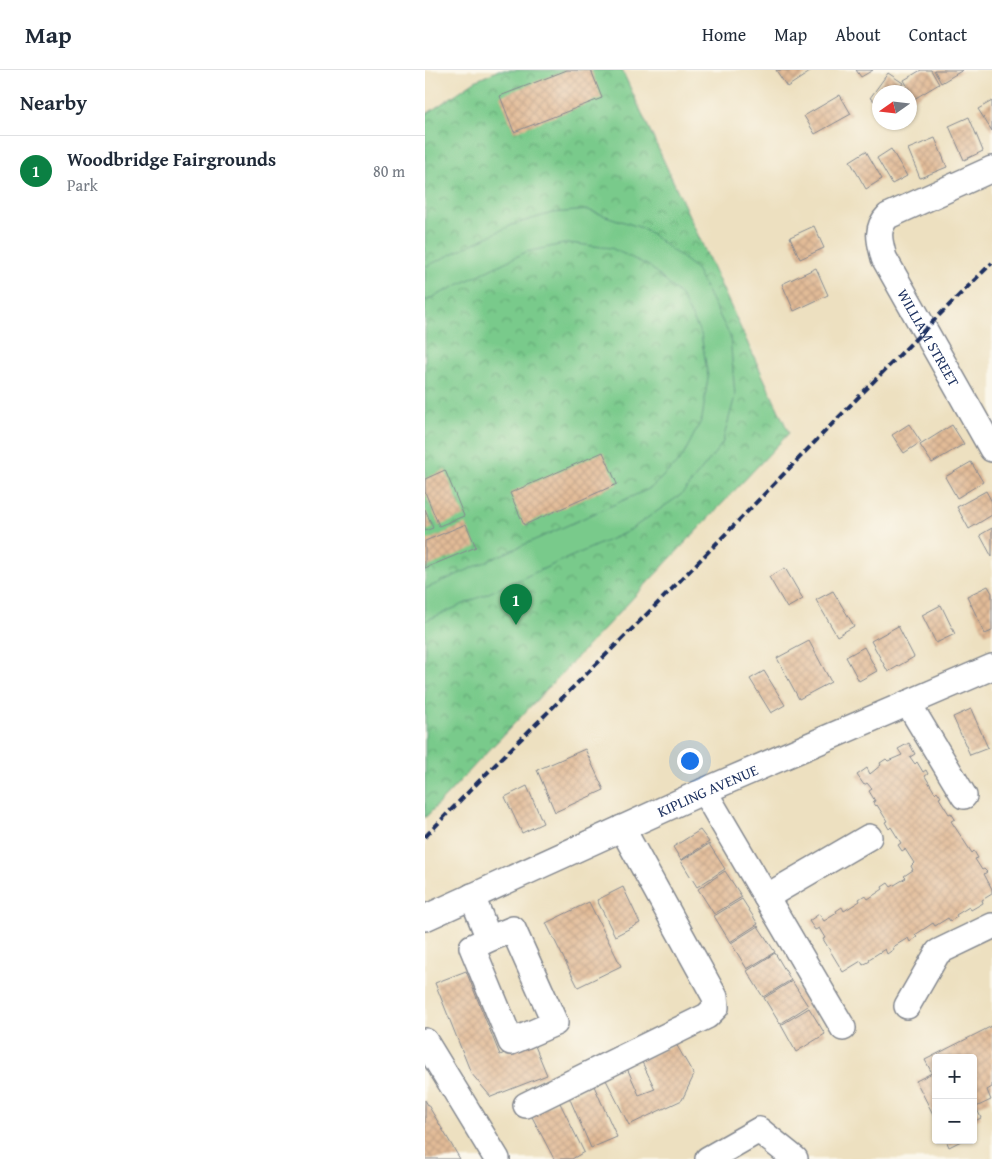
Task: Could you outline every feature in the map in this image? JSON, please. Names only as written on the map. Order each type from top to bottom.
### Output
[{"type":"street","name":"WILLIAM STREET","points":[[992,169],[888,216],[881,223],[878,235],[884,258],[992,448]]},
{"type":"street","name":"KIPLING AVENUE","points":[[425,918],[622,828],[992,667]]},
{"type":"street","points":[[908,703],[963,796]]},
{"type":"street","points":[[704,792],[843,1028]]},
{"type":"street","points":[[526,1105],[707,1016],[716,1007],[715,997],[622,828]]},
{"type":"street","points":[[766,897],[869,838]]},
{"type":"street","points":[[472,896],[489,939]]},
{"type":"street","points":[[907,1006],[938,952],[992,926]]},
{"type":"street","points":[[425,1041],[497,1159]]},
{"type":"street","points":[[708,1159],[759,1130],[795,1159]]},
{"type":"green space","points":[[499,70],[622,70],[789,433],[425,818],[425,115],[475,81]]},
{"type":"green space","points":[[588,210],[645,229],[695,268],[730,336],[735,396],[722,444],[682,494],[627,532],[425,621],[425,589],[651,488],[682,458],[702,419],[708,377],[701,334],[681,296],[649,266],[611,248],[568,243],[526,252],[425,301],[425,267],[512,225],[552,213]]},
{"type":"building","points":[[567,70],[591,70],[602,98],[514,132],[500,96]]},
{"type":"building","points":[[776,70],[809,70],[810,72],[787,87]]},
{"type":"building","points":[[856,70],[873,70],[861,77]]},
{"type":"building","points":[[921,70],[931,70],[939,84],[917,97],[917,85],[907,85],[904,80]]},
{"type":"building","points":[[934,70],[963,70],[941,83]]},
{"type":"building","points":[[888,73],[903,83],[902,85],[879,85]]},
{"type":"building","points":[[840,95],[851,114],[815,134],[804,116]]},
{"type":"building","points":[[992,101],[992,131],[978,109]]},
{"type":"building","points":[[969,117],[983,151],[964,160],[949,126]]},
{"type":"building","points":[[935,138],[947,167],[920,178],[908,149]]},
{"type":"building","points":[[891,149],[907,176],[892,184],[877,158]]},
{"type":"building","points":[[866,151],[882,179],[866,189],[850,161]]},
{"type":"building","points":[[814,226],[824,248],[800,259],[790,237]]},
{"type":"building","points":[[816,268],[828,295],[794,311],[782,284]]},
{"type":"building","points":[[909,424],[921,442],[904,453],[892,435]]},
{"type":"building","points":[[952,425],[964,444],[932,463],[920,445]]},
{"type":"building","points":[[603,452],[617,484],[524,525],[510,493]]},
{"type":"building","points":[[971,462],[983,482],[957,498],[945,477]]},
{"type":"building","points":[[445,470],[464,516],[439,526],[425,492],[425,479]]},
{"type":"building","points":[[986,491],[992,502],[992,515],[969,529],[957,507]]},
{"type":"building","points":[[425,509],[433,528],[425,531]]},
{"type":"building","points":[[466,524],[476,547],[425,568],[425,541]]},
{"type":"building","points":[[992,528],[992,557],[980,535]]},
{"type":"building","points":[[785,568],[803,599],[787,608],[769,577]]},
{"type":"building","points":[[988,586],[992,593],[992,631],[985,634],[967,596]]},
{"type":"building","points":[[833,591],[854,626],[837,636],[816,600]]},
{"type":"building","points":[[941,605],[955,634],[936,643],[922,615]]},
{"type":"building","points":[[898,626],[914,657],[888,672],[871,641]]},
{"type":"building","points":[[809,641],[831,682],[799,699],[777,658]]},
{"type":"building","points":[[864,647],[877,671],[859,681],[846,657]]},
{"type":"building","points":[[764,671],[785,705],[771,713],[750,679]]},
{"type":"building","points":[[971,709],[988,748],[970,755],[953,717]]},
{"type":"building","points":[[909,743],[915,754],[910,757],[915,764],[917,762],[923,772],[926,770],[928,774],[925,776],[935,793],[937,791],[949,814],[951,813],[955,819],[951,821],[972,853],[974,851],[978,858],[975,859],[982,870],[984,869],[987,872],[984,874],[992,889],[992,894],[982,900],[983,903],[971,910],[969,907],[950,921],[948,918],[935,926],[933,923],[915,935],[917,937],[910,942],[908,938],[893,947],[894,949],[887,954],[885,949],[863,965],[861,961],[843,972],[823,939],[825,938],[819,928],[815,930],[809,921],[819,914],[824,921],[837,913],[836,911],[842,907],[844,911],[860,901],[859,899],[865,895],[868,899],[883,889],[882,887],[888,883],[891,887],[906,878],[904,876],[913,870],[911,866],[914,863],[905,849],[902,851],[898,845],[901,843],[891,827],[889,829],[885,822],[887,821],[873,802],[875,801],[869,791],[872,789],[867,783],[864,785],[857,775],[867,768],[870,774],[886,759],[888,761],[902,755],[898,749]]},
{"type":"building","points":[[585,749],[604,790],[555,812],[537,770]]},
{"type":"building","points":[[527,786],[543,823],[522,833],[505,797]]},
{"type":"building","points":[[700,830],[709,842],[681,860],[673,847]]},
{"type":"building","points":[[709,844],[725,869],[697,887],[681,861]]},
{"type":"building","points":[[725,871],[742,897],[714,914],[698,889]]},
{"type":"building","points":[[623,887],[640,923],[615,936],[597,900]]},
{"type":"building","points":[[742,899],[758,924],[730,942],[714,916]]},
{"type":"building","points":[[589,902],[621,966],[578,987],[546,923]]},
{"type":"building","points":[[758,926],[775,952],[747,969],[731,943]]},
{"type":"building","points":[[775,953],[791,980],[763,997],[747,971]]},
{"type":"building","points":[[466,971],[500,1055],[533,1041],[547,1075],[491,1097],[471,1073],[435,983]]},
{"type":"building","points":[[792,981],[808,1006],[780,1024],[764,998]]},
{"type":"building","points":[[809,1008],[825,1034],[796,1052],[781,1025]]},
{"type":"building","points":[[992,1026],[992,1087],[987,1090],[991,1100],[977,1107],[977,1054],[937,1054]]},
{"type":"building","points":[[676,1044],[694,1075],[682,1100],[629,1125],[606,1080],[627,1068],[639,1095],[655,1089],[641,1060]]},
{"type":"building","points":[[932,1056],[932,1073],[925,1060]]},
{"type":"building","points":[[932,1073],[932,1112],[916,1081]]},
{"type":"building","points":[[594,1086],[617,1137],[591,1148],[569,1097]]},
{"type":"building","points":[[425,1100],[460,1159],[425,1159]]},
{"type":"building","points":[[559,1101],[584,1152],[572,1159],[554,1159],[531,1115]]},
{"type":"building","points":[[977,1109],[981,1118],[977,1120]]},
{"type":"railway","points":[[425,837],[992,263]]},
{"type":"place","name":"Woodbridge Fairgrounds","points":[[516,625]]}]
